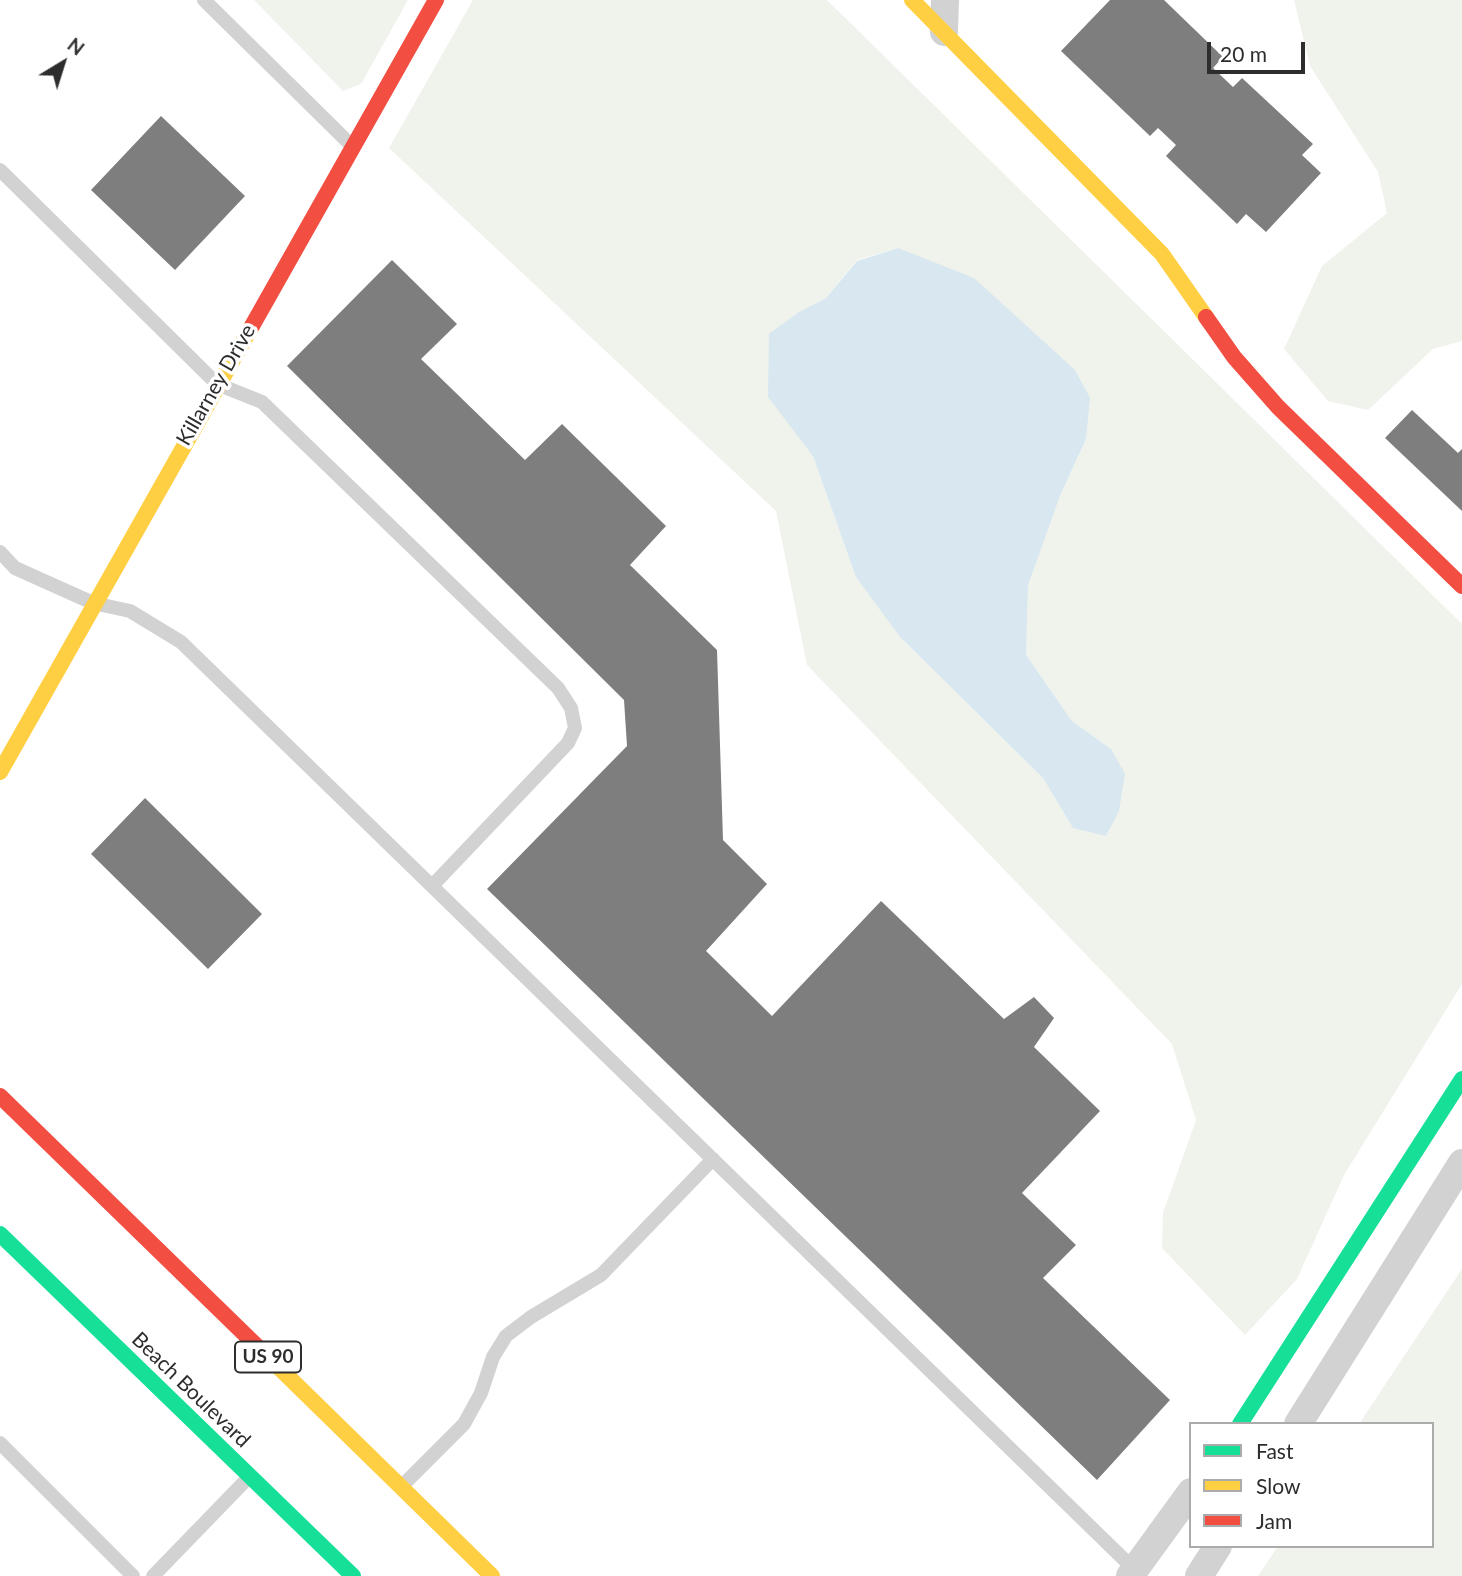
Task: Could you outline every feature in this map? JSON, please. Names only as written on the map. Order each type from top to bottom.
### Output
[{"type":"main road","name":"Killarney Drive","points":[[0,772],[93,603],[436,0]]},
{"type":"main road","points":[[912,0],[1162,254],[1234,357],[1278,407],[1462,586]]},
{"type":"main road","points":[[1241,1422],[1462,1079]]},
{"type":"main road","name":"US 90","points":[[0,1096],[492,1576]]},
{"type":"main road","name":"Beach Boulevard","points":[[0,1234],[353,1576]]},
{"type":"street","points":[[944,32],[945,0]]},
{"type":"street","points":[[1299,1422],[1462,1163]]},
{"type":"street","points":[[1136,1574],[1189,1495]]},
{"type":"street","points":[[1199,1576],[1217,1548]]},
{"type":"lane","points":[[204,0],[352,146]]},
{"type":"lane","points":[[0,170],[217,384],[262,402],[558,688],[571,708],[575,728],[568,743],[432,886]]},
{"type":"lane","points":[[0,552],[15,568],[93,603],[130,611],[181,642],[1136,1574]]},
{"type":"lane","points":[[401,1487],[464,1424],[481,1393],[493,1357],[506,1336],[530,1317],[601,1275],[713,1159]]},
{"type":"lane","points":[[0,1443],[133,1576]]},
{"type":"lane","points":[[153,1576],[250,1476]]},
{"type":"shaded area","points":[[254,0],[408,0],[361,84],[343,91]]},
{"type":"shaded area","points":[[473,0],[827,0],[1462,624],[1462,984],[1344,1175],[1297,1279],[1245,1335],[1162,1248],[1163,1213],[1196,1120],[1172,1044],[807,665],[776,511],[389,148]],"holes":[[[898,248],[1086,439],[1060,496],[1027,585],[1026,655],[1072,721],[1111,749],[1073,828],[1043,778],[900,637],[856,576],[813,456],[799,312],[826,298],[857,260]]]},
{"type":"shaded area","points":[[1294,0],[1462,0],[1462,341],[1433,349],[1368,410],[1328,401],[1284,349],[1322,266],[1387,213],[1378,172],[1310,66]]},
{"type":"shaded area","points":[[898,248],[974,278],[1075,370],[1090,398],[1086,439],[1060,496],[1028,585],[1026,655],[1072,721],[1111,749],[1125,774],[1119,811],[1106,836],[1073,828],[1043,778],[900,637],[856,577],[813,456],[768,397],[769,334],[799,312],[826,298],[857,261]]},
{"type":"shaded area","points":[[1462,1269],[1462,1576],[1258,1576],[1277,1548],[1434,1548],[1434,1422],[1360,1422]]},
{"type":"building","points":[[1110,0],[1164,0],[1223,57],[1213,68],[1233,87],[1242,78],[1313,144],[1302,155],[1321,173],[1266,232],[1246,214],[1237,224],[1166,156],[1176,145],[1158,128],[1150,136],[1061,51]]},
{"type":"building","points":[[161,116],[245,196],[175,270],[91,190]]},
{"type":"building","points":[[392,260],[457,324],[421,359],[525,460],[562,424],[666,526],[630,565],[717,650],[723,840],[767,884],[706,951],[772,1016],[881,901],[1004,1019],[1034,997],[1054,1018],[1034,1047],[1100,1111],[1022,1193],[1076,1245],[1043,1278],[1170,1400],[1097,1480],[487,889],[627,746],[624,700],[287,366]]},
{"type":"building","points":[[1412,410],[1458,453],[1462,449],[1462,511],[1385,438]]},
{"type":"building","points":[[145,798],[262,914],[208,969],[91,854]]},
{"type":"traffic: fast","points":[[1241,1422],[1462,1079]]},
{"type":"traffic: fast","points":[[0,1234],[353,1576]]},
{"type":"traffic: slow","points":[[912,0],[1162,254],[1206,317]]},
{"type":"traffic: slow","points":[[0,772],[252,326]]},
{"type":"traffic: slow","points":[[264,1353],[492,1576]]},
{"type":"traffic: jam","points":[[252,326],[436,0]]},
{"type":"traffic: jam","points":[[1206,317],[1234,357],[1278,407],[1462,586]]},
{"type":"traffic: jam","points":[[0,1096],[264,1353]]}]
